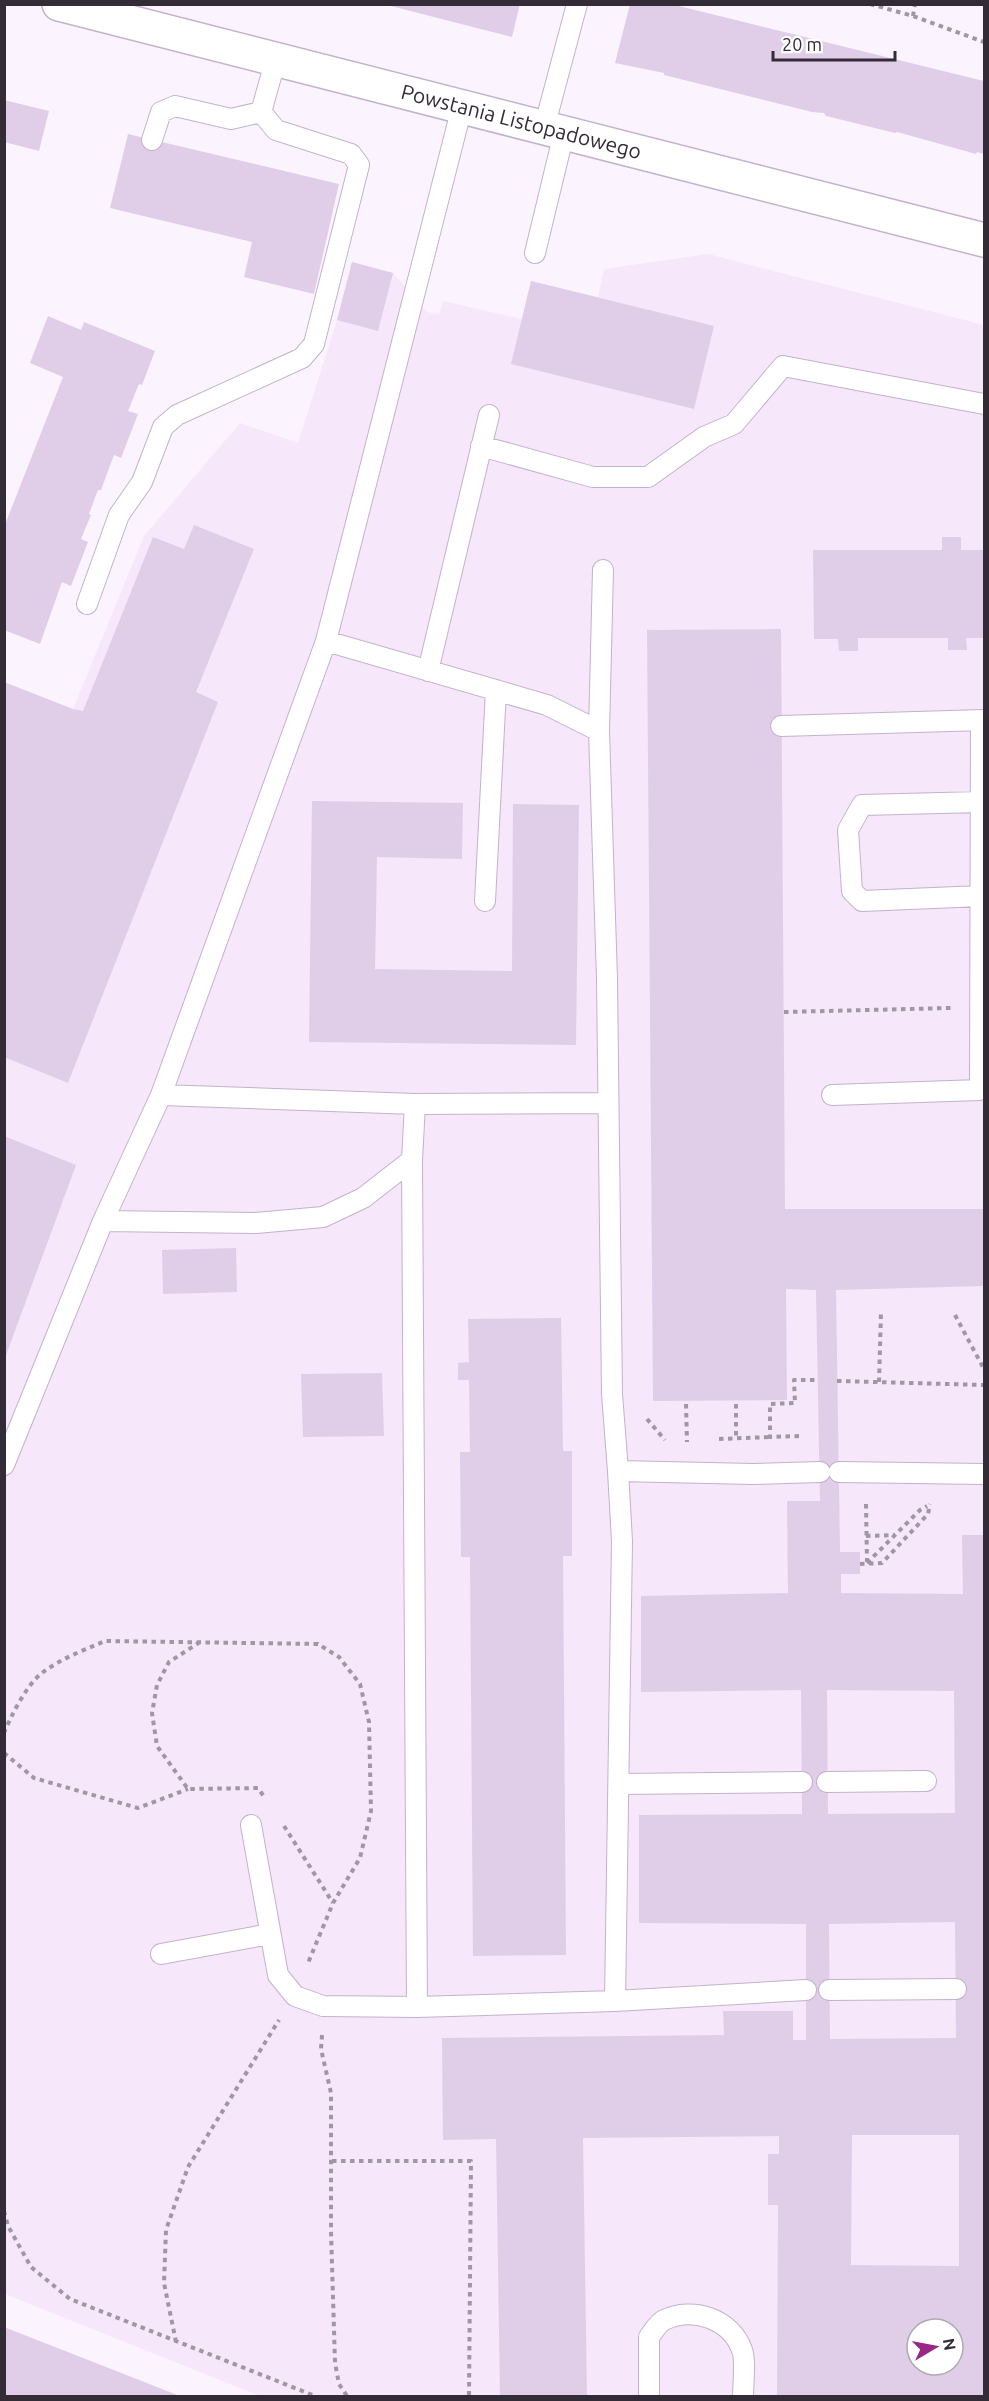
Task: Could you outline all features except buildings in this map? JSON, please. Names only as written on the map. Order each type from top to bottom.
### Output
[{"type":"street","name":"Powstania Listopadowego","points":[[73,6],[984,240]]},
{"type":"lane","points":[[535,253],[577,4]]},
{"type":"lane","points":[[261,112],[276,59]]},
{"type":"lane","points":[[152,140],[160,112],[175,106],[231,118],[261,112]]},
{"type":"lane","points":[[4,1465],[103,1221],[161,1095],[326,641],[462,107]]},
{"type":"lane","points":[[87,603],[119,515],[142,482],[163,427],[177,415],[302,358],[314,344],[359,165],[351,154],[276,130],[261,112]]},
{"type":"lane","points":[[481,446],[592,477],[648,477],[704,437],[734,424],[783,366],[984,404]]},
{"type":"lane","points":[[428,671],[489,415]]},
{"type":"lane","points":[[603,570],[599,730],[607,979],[612,1394],[622,1541],[615,2001]]},
{"type":"lane","points":[[326,641],[547,705],[599,730]]},
{"type":"lane","points":[[485,902],[496,690]]},
{"type":"lane","points":[[781,726],[983,720],[980,802],[980,1090],[832,1095]]},
{"type":"lane","points":[[980,802],[862,805],[848,830],[852,891],[862,901],[981,896]]},
{"type":"lane","points":[[161,1095],[415,1104],[607,1103]]},
{"type":"lane","points":[[415,1104],[412,1160],[417,2007]]},
{"type":"lane","points":[[103,1221],[256,1223],[322,1217],[363,1198],[412,1160]]},
{"type":"lane","points":[[618,1471],[753,1474],[830,1472],[984,1474]]},
{"type":"lane","points":[[827,1782],[926,1781]]},
{"type":"lane","points":[[620,1784],[802,1782]]},
{"type":"lane","points":[[251,1825],[278,1975],[295,1996],[323,2006],[417,2007],[615,2001],[806,1990]]},
{"type":"lane","points":[[161,1954],[270,1934]]},
{"type":"lane","points":[[829,1990],[956,1989]]},
{"type":"lane","points":[[649,2397],[648,2337],[663,2320],[682,2315],[710,2317],[728,2328],[742,2351],[743,2397]]},
{"type":"path","points":[[870,4],[913,16],[984,42]]},
{"type":"path","points":[[913,16],[915,4]]},
{"type":"path","points":[[784,1011],[963,1007]]},
{"type":"path","points":[[879,1382],[881,1312]]},
{"type":"path","points":[[955,1315],[984,1369]]},
{"type":"path","points":[[770,1437],[770,1404],[795,1403],[794,1380],[818,1380]]},
{"type":"path","points":[[837,1381],[984,1385]]},
{"type":"path","points":[[686,1404],[687,1449]]},
{"type":"path","points":[[736,1404],[736,1439]]},
{"type":"path","points":[[644,1414],[658,1434],[672,1446]]},
{"type":"path","points":[[717,1440],[799,1436]]},
{"type":"path","points":[[866,1496],[867,1563]]},
{"type":"path","points":[[867,1563],[920,1510],[934,1500]]},
{"type":"path","points":[[860,1564],[882,1563],[928,1514],[930,1504]]},
{"type":"path","points":[[866,1536],[895,1535]]},
{"type":"path","points":[[188,1789],[158,1746],[152,1713],[157,1685],[169,1662],[201,1642]]},
{"type":"path","points":[[4,1753],[34,1778],[138,1808],[188,1789],[258,1788],[271,1807]]},
{"type":"path","points":[[278,1816],[333,1903]]},
{"type":"path","points":[[323,2006],[321,2049],[331,2093],[331,2231],[335,2362],[339,2384],[347,2397]]},
{"type":"path","points":[[332,2160],[471,2161],[469,2397]]},
{"type":"path","points":[[4,2211],[8,2226],[31,2267],[70,2299],[315,2397]]},
{"type":"shaded area","points":[[708,254],[984,325],[984,2396],[260,2396],[5,2294],[4,682],[73,709],[144,536],[240,423],[298,443],[337,320],[352,262],[393,273],[427,312],[439,314],[443,301],[522,319],[531,281],[598,297],[604,269]]}]
